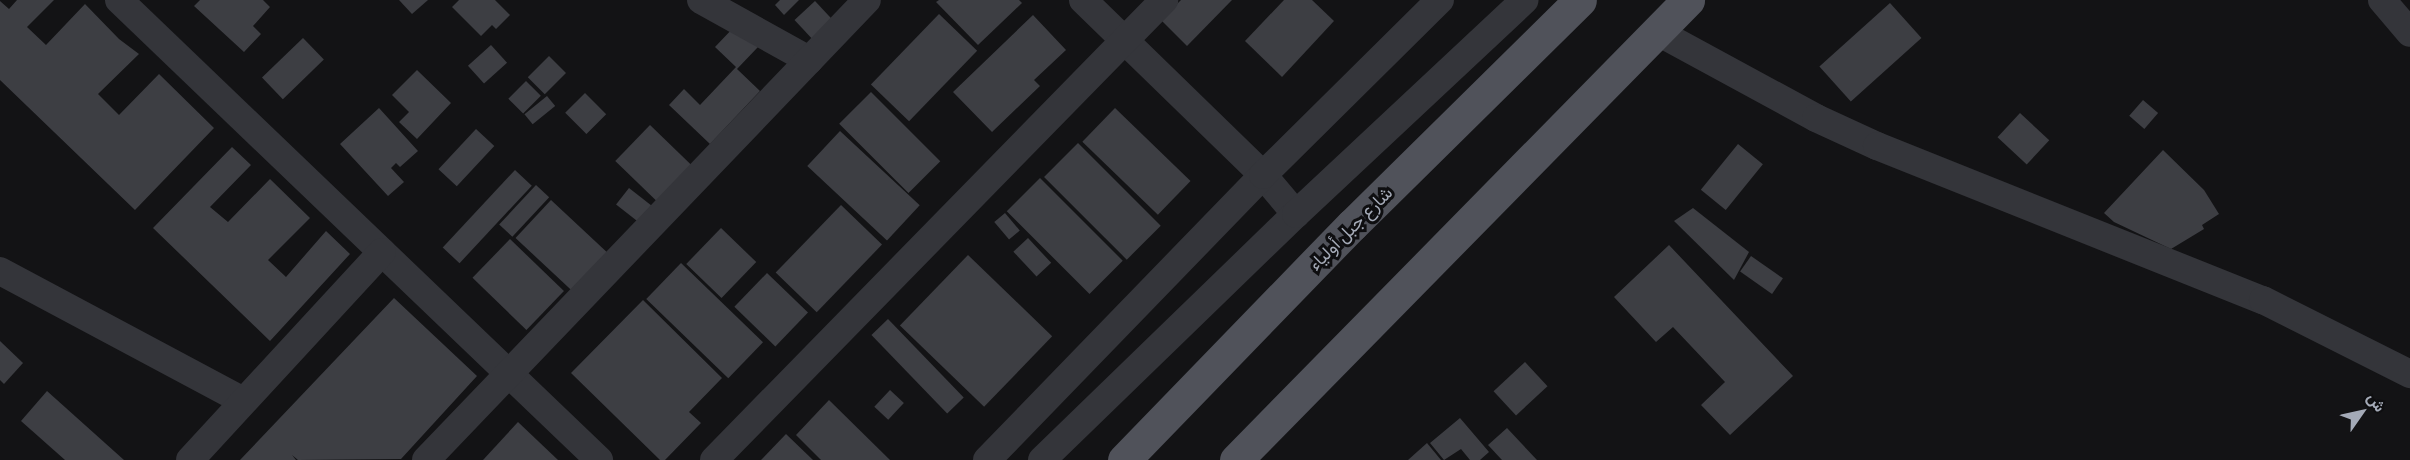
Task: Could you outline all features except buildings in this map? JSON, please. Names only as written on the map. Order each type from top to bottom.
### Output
[{"type":"main road","name":"شارع جبل أولياء","points":[[1124,460],[1352,225],[1580,0]]},
{"type":"main road","points":[[1236,460],[1688,0]]},
{"type":"street","points":[[119,0],[600,460]]},
{"type":"street","points":[[701,0],[809,60]]},
{"type":"street","points":[[426,460],[867,0]]},
{"type":"street","points":[[1083,0],[1263,175],[1296,214]]},
{"type":"street","points":[[714,460],[1164,0]]},
{"type":"street","points":[[987,460],[1263,175],[1440,0]]},
{"type":"street","points":[[1042,460],[1296,214],[1525,0]]},
{"type":"street","points":[[2382,0],[2410,33]]},
{"type":"street","points":[[1656,31],[1816,118],[1877,146],[2263,300],[2410,374]]},
{"type":"street","points":[[190,460],[382,252]]},
{"type":"street","points":[[0,271],[243,401]]}]
